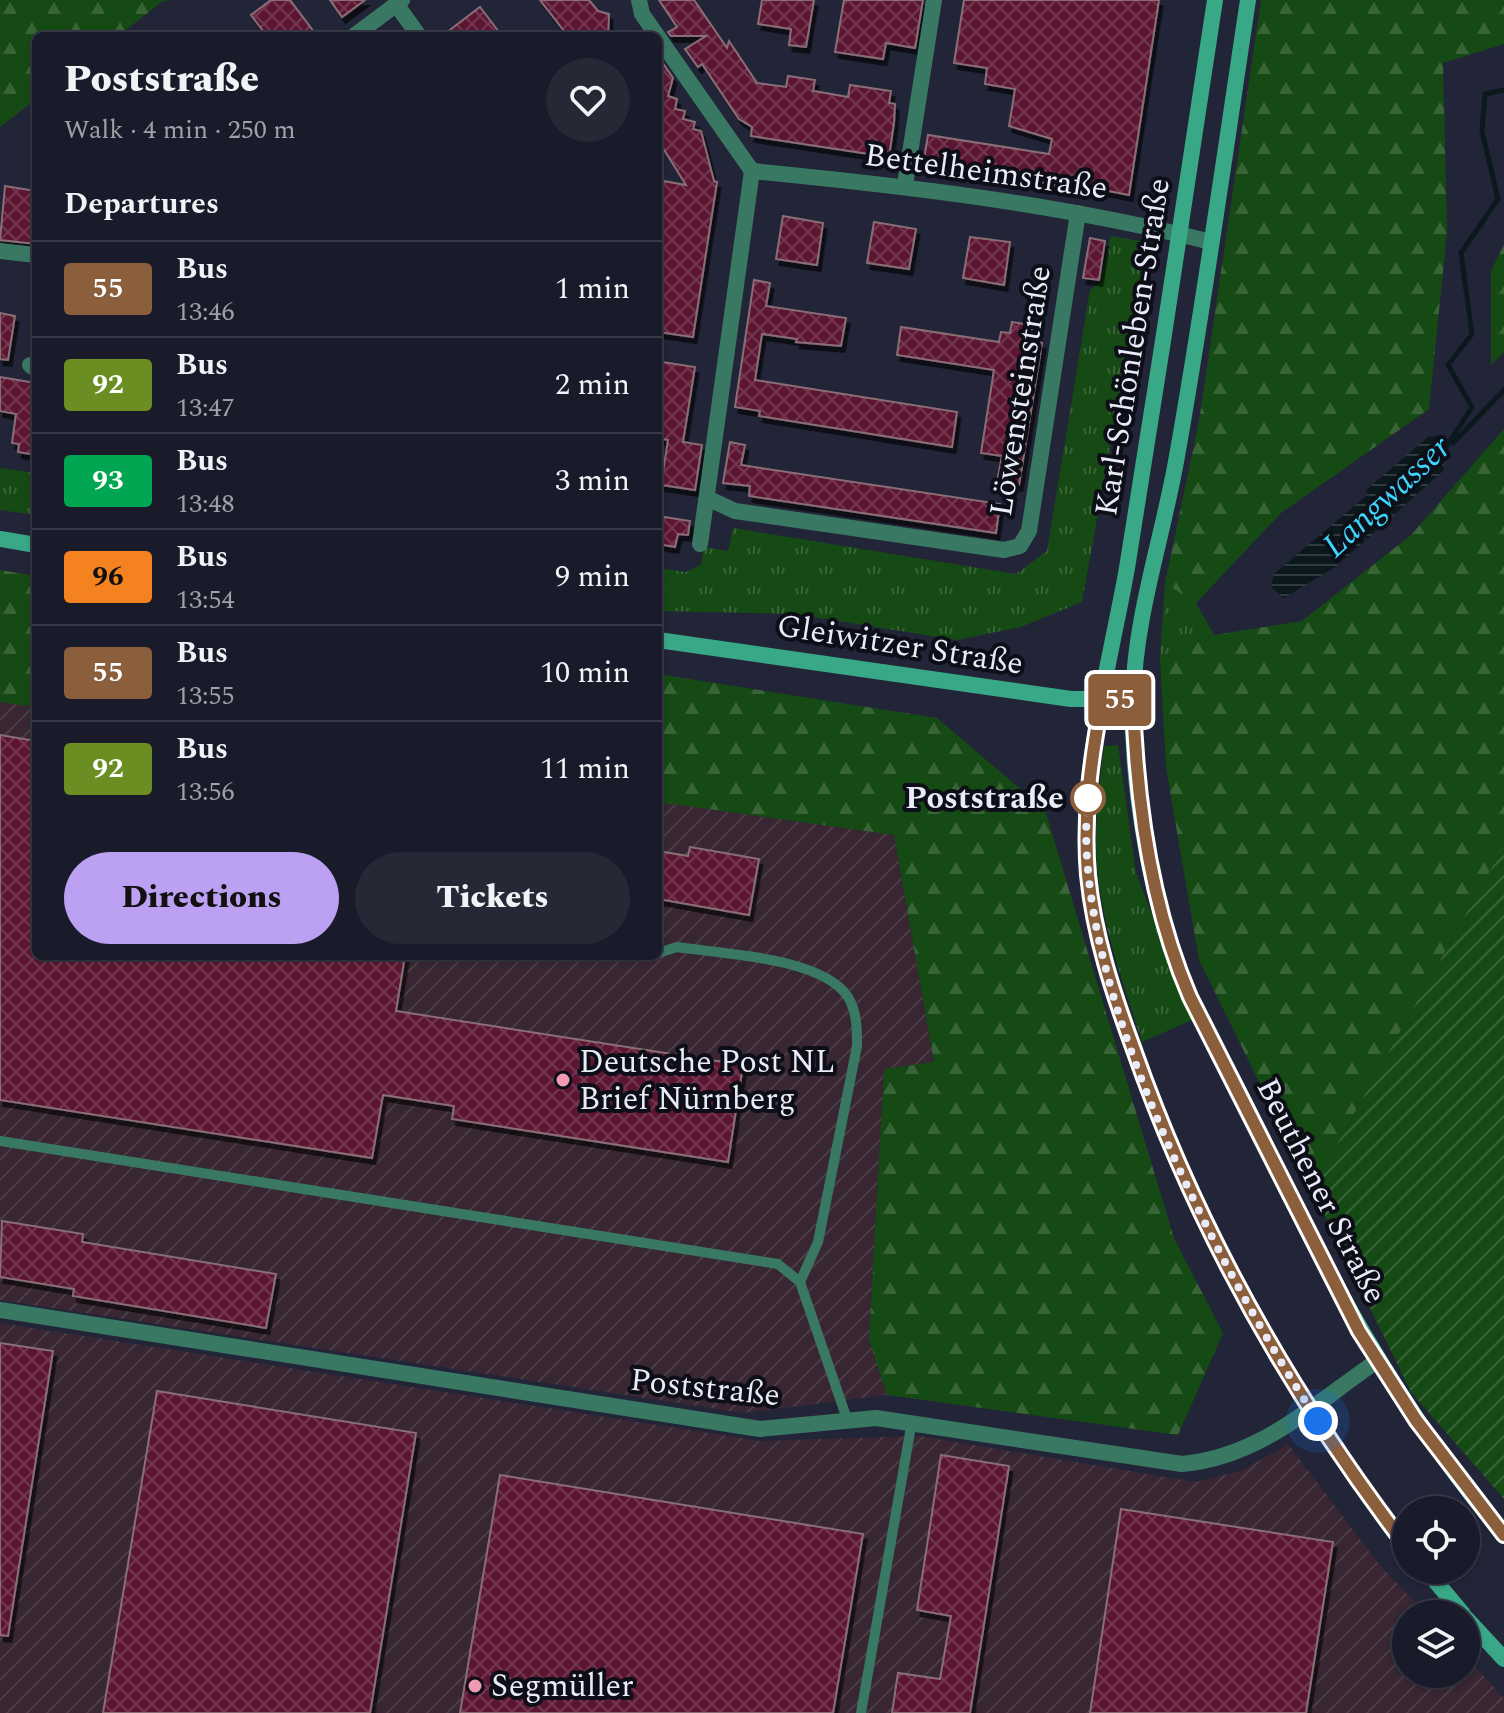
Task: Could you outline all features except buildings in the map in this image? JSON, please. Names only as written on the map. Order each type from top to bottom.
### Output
[{"type":"main road","name":"Karl-Schönleben-Straße","points":[[1102,701],[1215,0]]},
{"type":"main road","name":"Karl-Schönleben-Straße","points":[[1133,699],[1142,612],[1176,463],[1248,0]]},
{"type":"main road","points":[[0,539],[32,544]]},
{"type":"main road","name":"Gleiwitzer Straße","points":[[662,641],[1102,701],[1133,699]]},
{"type":"main road","name":"Beuthener Straße","points":[[1133,699],[1145,832],[1177,965],[1290,1200],[1377,1361],[1442,1456],[1504,1535]]},
{"type":"main road","points":[[1102,701],[1088,792],[1087,854],[1096,927],[1108,973],[1148,1091],[1191,1194],[1238,1287],[1309,1408],[1392,1526]]},
{"type":"main road","points":[[1438,1584],[1451,1600]]},
{"type":"main road","points":[[1480,1633],[1504,1659]]},
{"type":"street","points":[[639,0],[642,14],[655,32]]},
{"type":"street","points":[[905,185],[934,0]]},
{"type":"street","points":[[359,32],[399,2],[417,32]]},
{"type":"street","points":[[662,43],[752,171],[700,544]]},
{"type":"street","name":"Bettelheimstraße","points":[[752,171],[905,185],[1078,213],[1211,242]]},
{"type":"street","name":"Löwensteinstraße","points":[[707,498],[735,511],[1004,550],[1020,546],[1029,531],[1078,213]]},
{"type":"street","points":[[0,251],[32,255]]},
{"type":"street","name":"Poststraße","points":[[0,1310],[760,1429],[847,1419],[912,1421],[1182,1464],[1235,1455],[1377,1361]]},
{"type":"lane","points":[[662,952],[677,947],[808,969],[833,980],[848,997],[857,1018],[857,1046],[818,1242],[800,1282]]},
{"type":"lane","points":[[0,1141],[778,1264],[800,1282],[847,1419]]},
{"type":"lane","points":[[861,1713],[912,1421]]},
{"type":"shaded area","points":[[0,702],[32,706],[32,960],[662,960],[662,803],[894,835],[934,1063],[884,1069],[869,1340],[887,1395],[743,1413],[0,1300]]},
{"type":"shaded area","points":[[0,1323],[761,1441],[919,1436],[1196,1482],[1243,1470],[1288,1444],[1392,1578],[1392,1584],[1398,1584],[1413,1600],[1392,1600],[1392,1688],[1480,1688],[1480,1672],[1504,1698],[1504,1713],[0,1713]]},
{"type":"green space","points":[[0,0],[174,0],[163,1],[123,32],[32,32],[32,102],[0,127]]},
{"type":"green space","points":[[1261,0],[1504,0],[1504,44],[1443,63],[1447,232],[1429,409],[1281,513],[1196,603],[1165,583],[1199,421]]},
{"type":"green space","points":[[1111,236],[1147,242],[1082,602],[1021,627],[957,640],[794,614],[662,611],[662,569],[686,572],[701,565],[704,547],[728,551],[733,528],[1016,574],[1047,551],[1090,290],[1100,282]]},
{"type":"green space","points":[[1504,244],[1504,352],[1491,365],[1491,271]]},
{"type":"green space","points":[[1504,429],[1504,846],[1312,1189],[1199,960],[1166,768],[1160,657],[1214,635],[1302,621],[1411,535]]},
{"type":"green space","points":[[0,468],[32,472],[32,514],[0,510]]},
{"type":"green space","points":[[0,570],[32,575],[32,706],[0,702]]},
{"type":"green space","points":[[1165,583],[1196,603],[1214,635],[1160,657]]},
{"type":"green space","points":[[662,675],[937,718],[1045,810],[1174,1238],[1223,1333],[1178,1435],[887,1395],[869,1340],[884,1069],[934,1062],[894,835],[662,803]]},
{"type":"green space","points":[[1118,745],[1136,873],[1192,1020],[1142,1042],[1110,939],[1097,859],[1097,810],[1104,746]]},
{"type":"green space","points":[[1504,846],[1504,1499],[1411,1392],[1312,1189]]},
{"type":"water","points":[[1438,436],[1444,452],[1443,471],[1367,539],[1364,537],[1365,541],[1335,567],[1284,598],[1271,587],[1274,574],[1367,495],[1370,497],[1366,490],[1428,437]]},
{"type":"waterway","name":"Langwasser","points":[[1441,455],[1472,407],[1448,365],[1472,334],[1461,253],[1498,199],[1482,131],[1485,94],[1504,90]]},
{"type":"waterway","points":[[1453,443],[1504,390]]},
{"type":"bus line","name":"55","points":[[1392,1527],[1326,1434],[1250,1309],[1187,1184],[1125,1027],[1096,927],[1088,875],[1087,805],[1102,701],[1133,699],[1145,832],[1161,909],[1190,997],[1236,1083],[1290,1200],[1359,1331],[1416,1420],[1472,1496]]},
{"type":"bus line","name":"55","points":[[1480,1505],[1504,1535]]},
{"type":"place","name":"Poststraße","points":[[1088,798]]},
{"type":"place","name":"Deutsche Post NL Brief Nürnberg","points":[[563,1080]]},
{"type":"place","name":"Segmüller","points":[[475,1686]]},
{"type":"route","points":[[1088,798],[1088,875],[1096,927],[1125,1027],[1148,1091],[1187,1184],[1226,1265],[1318,1421]]}]
